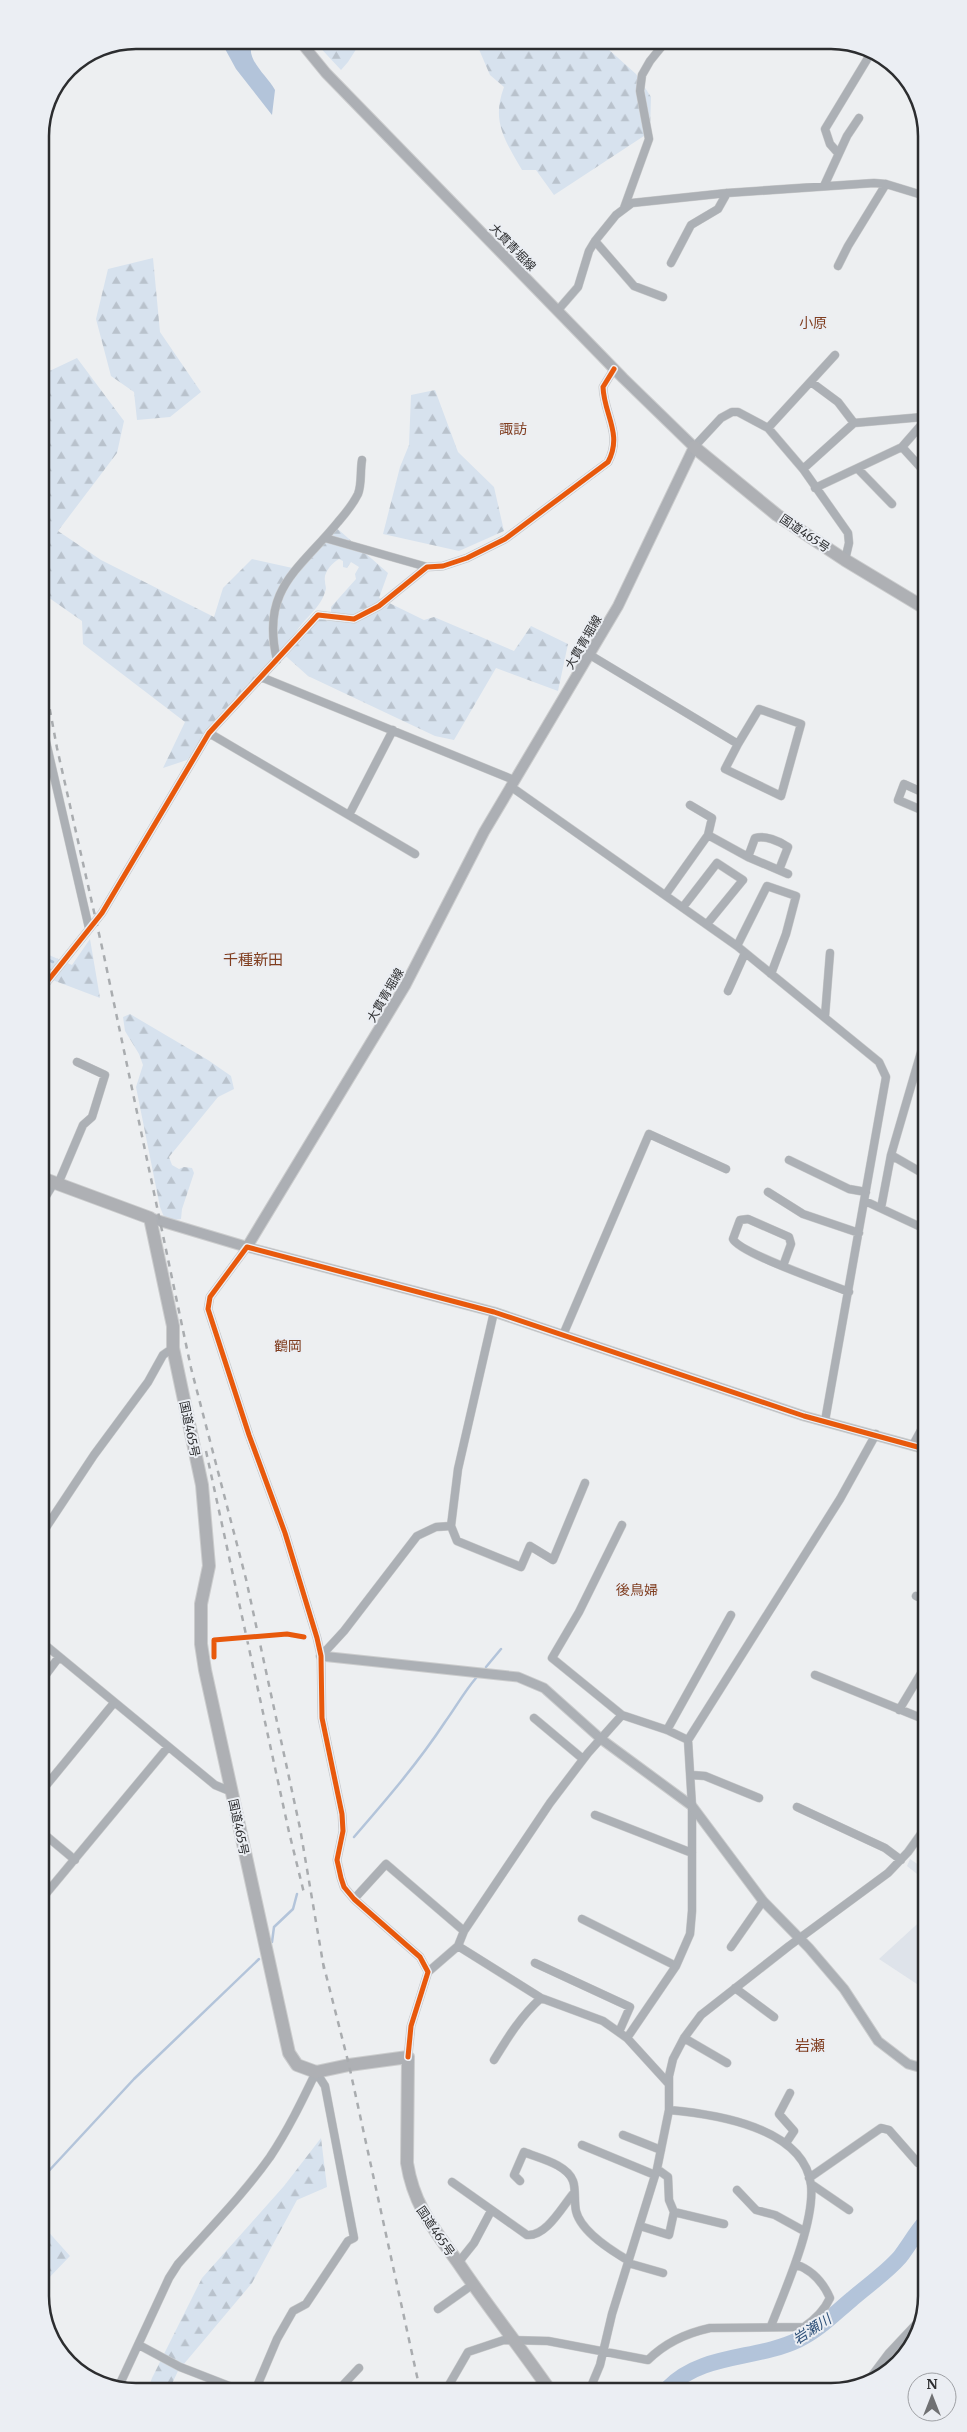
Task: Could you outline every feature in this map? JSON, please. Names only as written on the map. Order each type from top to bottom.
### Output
[{"type":"highway","name":"国道465号","points":[[694,447],[777,514],[845,560],[918,605]]},
{"type":"highway","points":[[51,1181],[150,1218]]},
{"type":"highway","name":"国道465号","points":[[150,1218],[172,1326],[173,1348],[202,1485],[208,1566],[201,1604],[201,1644],[289,2053],[297,2065],[316,2072]]},
{"type":"highway","name":"国道465号","points":[[408,2058],[407,2163],[410,2178],[426,2220],[545,2383]]},
{"type":"highway","points":[[316,2072],[349,2065],[408,2058]]},
{"type":"main road","name":"大貫青堀線","points":[[247,1247],[405,986],[512,783],[618,606],[694,447],[614,369],[326,73],[306,49]]},
{"type":"main road","points":[[150,1218],[247,1247]]},
{"type":"street","points":[[624,208],[649,139],[640,91],[642,76],[650,61],[660,49]]},
{"type":"street","points":[[838,154],[830,144],[825,129],[868,57]]},
{"type":"street","points":[[824,186],[838,154],[859,118]]},
{"type":"street","points":[[558,310],[578,287],[589,251],[595,241],[624,208],[632,203],[727,193],[824,186],[886,184],[918,194]]},
{"type":"street","points":[[838,266],[886,184]]},
{"type":"street","points":[[671,263],[691,225],[718,209],[727,193]]},
{"type":"street","points":[[595,241],[634,286],[663,297]]},
{"type":"street","points":[[768,428],[835,354]]},
{"type":"street","points":[[325,538],[427,568],[443,566],[467,558],[505,539],[608,462],[614,450],[614,436],[603,387],[614,369]]},
{"type":"street","points":[[811,382],[838,402],[854,423]]},
{"type":"street","points":[[694,447],[721,418],[732,412],[738,412],[768,428],[803,468],[815,488],[848,533],[849,543],[845,560]]},
{"type":"street","points":[[803,468],[854,423],[918,417]]},
{"type":"street","points":[[815,488],[902,447],[918,429]]},
{"type":"street","points":[[902,447],[918,465]]},
{"type":"street","points":[[277,660],[273,633],[279,593],[291,574],[325,538],[359,492],[362,460]]},
{"type":"street","points":[[858,469],[892,504]]},
{"type":"street","points":[[49,979],[123,881],[209,733],[318,615],[354,619],[379,606],[427,568]]},
{"type":"street","points":[[590,655],[738,744]]},
{"type":"street","points":[[261,677],[393,730],[512,783],[737,946],[879,1062],[886,1077],[860,1233],[825,1421]]},
{"type":"street","points":[[759,709],[800,724],[781,796],[725,769],[738,744],[759,709]]},
{"type":"street","points":[[349,814],[393,730]]},
{"type":"street","points":[[209,733],[415,854]]},
{"type":"street","points":[[49,751],[89,928]]},
{"type":"street","points":[[918,790],[904,784],[898,800],[918,808]]},
{"type":"street","points":[[666,894],[708,835],[712,818],[690,805]]},
{"type":"street","points":[[708,835],[748,857],[788,874]]},
{"type":"street","points":[[748,857],[755,838],[760,836],[781,842],[788,847],[779,870]]},
{"type":"street","points":[[683,907],[717,863],[743,880],[707,924]]},
{"type":"street","points":[[737,946],[767,886],[796,896],[786,934],[771,974]]},
{"type":"street","points":[[728,991],[745,953]]},
{"type":"street","points":[[825,1016],[830,953]]},
{"type":"street","points":[[51,1181],[84,1125],[92,1117],[105,1075],[77,1062]]},
{"type":"street","points":[[881,1208],[891,1155],[918,1063]]},
{"type":"street","points":[[563,1335],[649,1134],[726,1169]]},
{"type":"street","points":[[891,1155],[918,1171]]},
{"type":"street","points":[[788,1160],[849,1189],[866,1192]]},
{"type":"street","points":[[768,1192],[803,1214],[860,1233]]},
{"type":"street","points":[[865,1201],[918,1226]]},
{"type":"street","points":[[783,1266],[791,1244],[789,1237],[753,1221],[740,1220],[733,1238],[735,1243],[783,1266],[849,1292]]},
{"type":"street","points":[[428,1972],[420,1957],[354,1900],[344,1887],[337,1860],[343,1831],[342,1814],[322,1718],[320,1656],[317,1638],[285,1534],[249,1434],[208,1309],[210,1297],[247,1247],[494,1312],[825,1421],[918,1446]]},
{"type":"street","points":[[494,1312],[458,1470],[451,1526],[457,1541],[521,1567],[530,1546],[553,1560],[585,1483]]},
{"type":"street","points":[[49,1523],[94,1455],[148,1382],[163,1356],[173,1348]]},
{"type":"street","points":[[627,2038],[676,1966],[690,1934],[692,1911],[692,1775],[688,1740],[840,1498],[876,1434]]},
{"type":"street","points":[[914,1445],[918,1437]]},
{"type":"street","points":[[622,1525],[579,1612],[552,1658],[622,1715],[667,1730],[688,1740]]},
{"type":"street","points":[[320,1656],[344,1631],[417,1536],[436,1527],[451,1526]]},
{"type":"street","points":[[667,1730],[731,1615]]},
{"type":"street","points":[[49,1649],[113,1704],[215,1785],[232,1792]]},
{"type":"street","points":[[320,1656],[518,1676],[544,1688],[601,1739],[692,1806],[763,1901],[844,1989],[878,2041],[908,2064],[918,2067]]},
{"type":"street","points":[[49,1670],[58,1658]]},
{"type":"street","points":[[815,1675],[918,1717]]},
{"type":"street","points":[[899,1710],[918,1678]]},
{"type":"street","points":[[49,1782],[113,1704]]},
{"type":"street","points":[[408,2058],[411,2026],[428,1972],[458,1946],[464,1931],[550,1803],[583,1759],[622,1715]]},
{"type":"street","points":[[534,1718],[583,1759]]},
{"type":"street","points":[[49,1890],[168,1747]]},
{"type":"street","points":[[692,1775],[705,1776],[759,1798]]},
{"type":"street","points":[[797,1807],[885,1848],[900,1860]]},
{"type":"street","points":[[595,1815],[692,1854]]},
{"type":"street","points":[[592,2383],[656,2172],[669,2110],[668,2083],[673,2059],[684,2038],[701,2015],[888,1873],[918,1836]]},
{"type":"street","points":[[49,1838],[75,1860]]},
{"type":"street","points":[[354,1900],[386,1864],[464,1931]]},
{"type":"street","points":[[731,1947],[763,1901]]},
{"type":"street","points":[[582,1919],[676,1966]]},
{"type":"street","points":[[458,1946],[541,1998],[603,2022],[619,2032],[627,2038],[668,2083]]},
{"type":"street","points":[[535,1963],[630,2007],[619,2032]]},
{"type":"street","points":[[736,1988],[774,2017]]},
{"type":"street","points":[[494,2060],[515,2025],[526,2011],[541,1998]]},
{"type":"street","points":[[684,2038],[727,2063]]},
{"type":"street","points":[[121,2381],[140,2345],[169,2278],[178,2264],[247,2187],[271,2156],[298,2109],[316,2072]]},
{"type":"street","points":[[258,2383],[277,2339],[293,2311],[306,2304],[348,2241],[354,2238],[325,2086],[316,2072]]},
{"type":"street","points":[[786,2143],[794,2131],[779,2114],[790,2093]]},
{"type":"street","points":[[669,2110],[722,2117],[771,2134],[786,2143],[799,2158],[810,2181],[810,2211],[795,2264],[771,2326]]},
{"type":"street","points":[[810,2181],[881,2128],[889,2130],[918,2163]]},
{"type":"street","points":[[623,2135],[661,2150]]},
{"type":"street","points":[[582,2145],[668,2177],[669,2200],[674,2212],[669,2235],[640,2226]]},
{"type":"street","points":[[520,2181],[514,2175],[524,2152],[559,2166],[573,2180],[577,2214],[609,2250],[629,2262],[663,2273]]},
{"type":"street","points":[[810,2181],[849,2210]]},
{"type":"street","points":[[452,2182],[527,2235],[541,2232],[574,2194]]},
{"type":"street","points":[[737,2190],[756,2210],[775,2215],[804,2231]]},
{"type":"street","points":[[458,2263],[474,2243],[491,2211]]},
{"type":"street","points":[[674,2212],[724,2224]]},
{"type":"street","points":[[450,2383],[468,2352],[487,2344],[504,2340],[548,2340],[648,2360],[666,2345],[710,2328],[804,2327],[814,2320],[830,2298],[826,2288],[817,2277],[806,2268],[795,2264]]},
{"type":"street","points":[[438,2309],[472,2285]]},
{"type":"street","points":[[874,2372],[913,2328]]},
{"type":"street","points":[[140,2345],[180,2367],[221,2383]]},
{"type":"street","points":[[345,2383],[359,2368]]},
{"type":"shaded area","points":[[910,1859],[918,1864],[918,1875],[907,1866]]},
{"type":"shaded area","points":[[918,1923],[918,1985],[879,1959]]},
{"type":"green space","points":[[321,49],[356,49],[341,70]]},
{"type":"green space","points":[[479,49],[608,49],[636,74],[651,97],[650,132],[554,195],[536,170],[522,170],[505,140],[499,111],[504,87],[490,75]]},
{"type":"green space","points":[[153,258],[160,332],[201,392],[170,417],[137,420],[134,392],[111,376],[96,319],[108,269]]},
{"type":"green space","points":[[77,358],[124,421],[117,453],[58,531],[101,560],[214,617],[223,588],[252,559],[297,569],[332,524],[388,573],[379,598],[424,620],[434,617],[514,651],[531,626],[568,644],[558,691],[496,668],[454,740],[435,736],[308,676],[279,650],[187,760],[163,768],[185,722],[83,644],[82,621],[49,598],[49,371]],"holes":[[[339,559],[343,561],[343,567],[347,568],[351,562],[359,567],[355,574],[356,579],[331,607],[331,612],[338,618],[333,621],[317,619],[305,636],[298,639],[294,636],[297,630],[322,599],[326,589],[325,578],[327,572]]]},
{"type":"green space","points":[[435,390],[458,452],[494,487],[504,531],[459,551],[383,534],[400,467],[409,445],[411,395]]},
{"type":"green space","points":[[90,939],[100,998],[49,979],[49,955],[72,965]]},
{"type":"green space","points":[[130,1014],[208,1060],[231,1076],[234,1089],[218,1097],[169,1157],[172,1165],[179,1169],[184,1167],[192,1168],[194,1173],[182,1209],[181,1219],[173,1220],[164,1217],[160,1207],[136,1087],[143,1065],[139,1054],[125,1031],[123,1017]]},
{"type":"green space","points":[[321,2138],[327,2187],[297,2200],[252,2283],[178,2371],[172,2383],[150,2383],[202,2278],[284,2186]]},
{"type":"green space","points":[[49,2232],[70,2256],[49,2278]]},
{"type":"water","points":[[225,49],[251,49],[257,66],[275,90],[272,115],[236,69]]},
{"type":"waterway","points":[[49,960],[53,962]]},
{"type":"waterway","points":[[486,1667],[501,1649]]},
{"type":"waterway","points":[[354,1837],[413,1767],[476,1678]]},
{"type":"waterway","points":[[272,1942],[274,1927],[293,1909],[297,1894]]},
{"type":"waterway","points":[[49,2171],[134,2079],[259,1959]]},
{"type":"waterway","name":"岩瀬川","points":[[674,2383],[697,2369],[730,2358],[782,2346],[798,2340],[813,2331],[895,2263],[918,2231]]},
{"type":"railway","points":[[49,705],[191,1368],[246,1579],[300,1828],[324,1969]]},
{"type":"railway","points":[[206,1451],[304,1893]]},
{"type":"railway","points":[[323,1963],[349,2065],[418,2383]]},
{"type":"cycle path","points":[[49,979],[102,913],[209,733],[318,615],[354,619],[379,606],[427,567],[443,566],[467,558],[505,539],[608,462],[614,442],[612,424],[603,387],[614,369]]},
{"type":"cycle path","points":[[408,2057],[411,2026],[428,1972],[420,1957],[354,1899],[344,1887],[341,1878],[337,1860],[343,1831],[342,1814],[322,1718],[321,1656],[317,1638],[285,1533],[249,1435],[208,1309],[210,1297],[247,1247],[494,1312],[804,1416],[918,1447]]},
{"type":"cycle path","points":[[214,1657],[214,1640],[287,1634],[304,1637]]},
{"type":"district","name":"小原","points":[[813,323]]},
{"type":"district","name":"諏訪","points":[[513,429]]},
{"type":"district","name":"千種新田","points":[[253,959]]},
{"type":"district","name":"鶴岡","points":[[288,1346]]},
{"type":"district","name":"後鳥婦","points":[[637,1590]]},
{"type":"district","name":"岩瀬","points":[[810,2045]]}]
